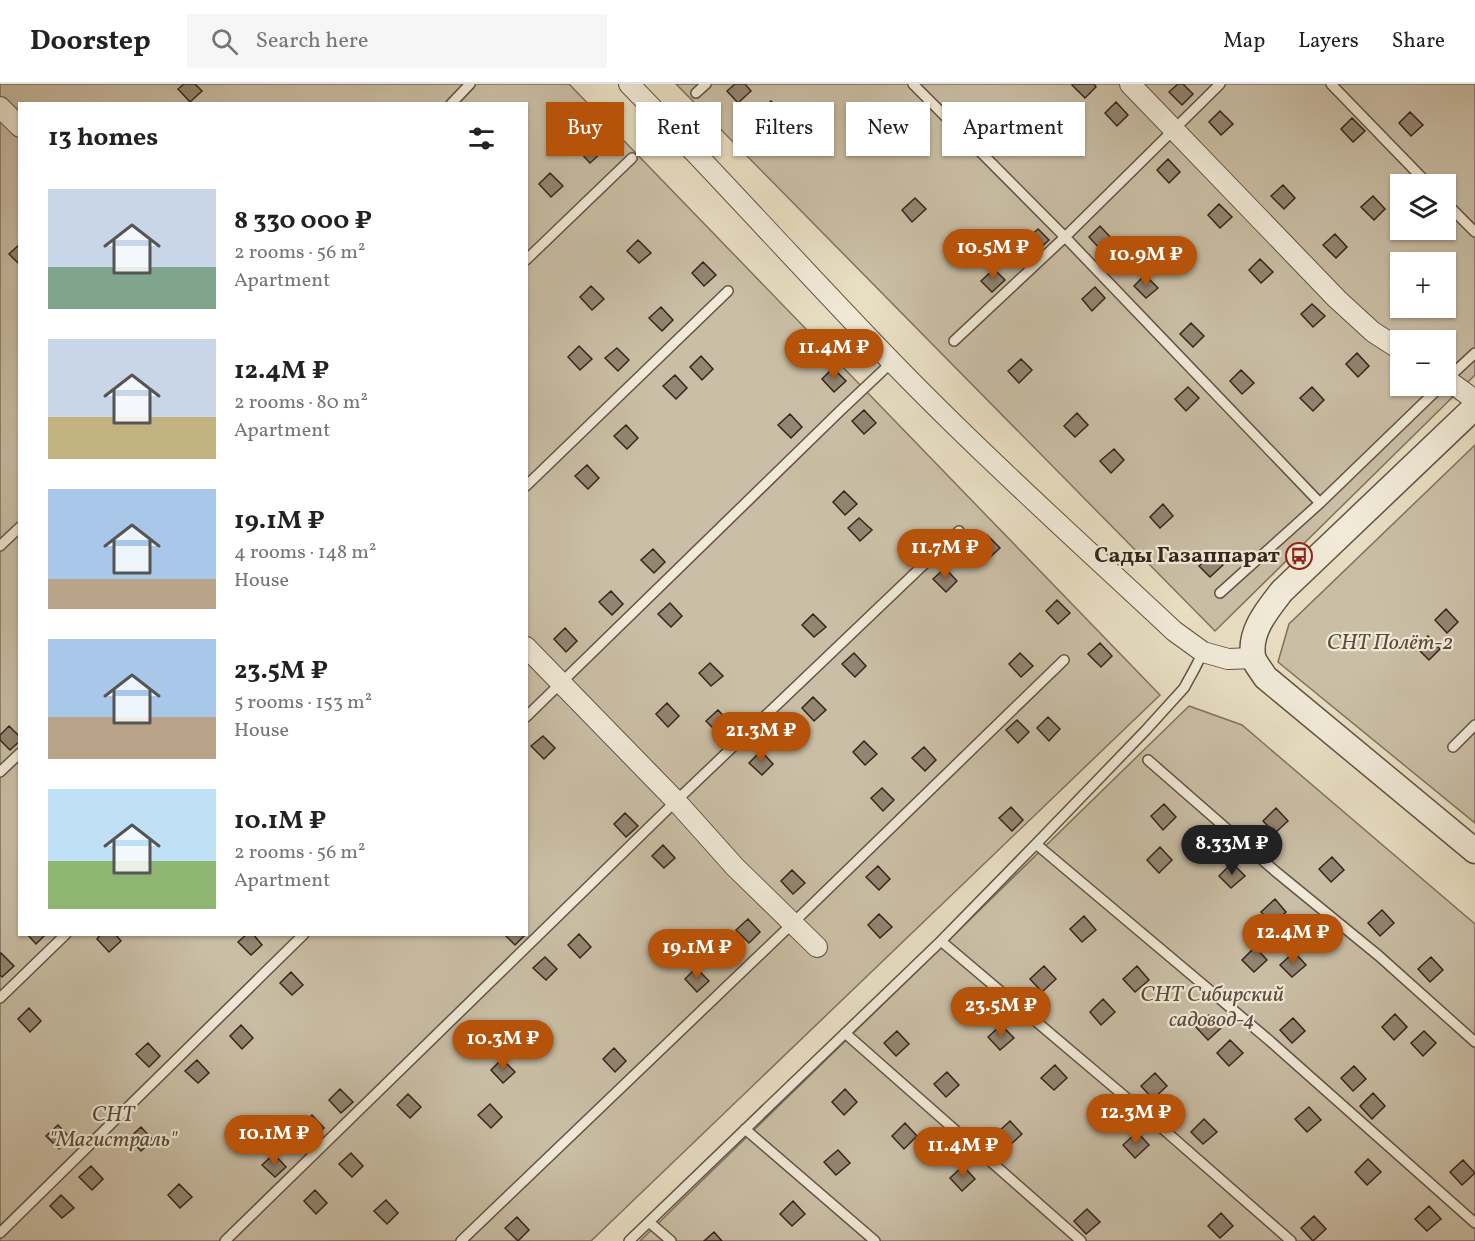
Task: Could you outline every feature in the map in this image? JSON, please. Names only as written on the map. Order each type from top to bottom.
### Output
[{"type":"street","points":[[629,84],[892,362],[1011,479],[1174,631],[1203,652],[1228,659],[1253,658]]},
{"type":"street","points":[[1130,84],[1337,299],[1373,332],[1390,343]]},
{"type":"street","points":[[0,107],[18,125]]},
{"type":"street","points":[[1456,387],[1475,400]]},
{"type":"street","points":[[1475,407],[1282,591],[1263,616],[1254,637],[1253,658],[1265,677],[1475,851]]},
{"type":"street","points":[[528,649],[676,801],[735,867],[817,947]]},
{"type":"lane","points":[[453,102],[470,84]]},
{"type":"lane","points":[[696,93],[706,84]]},
{"type":"lane","points":[[913,84],[1065,237],[1320,503]]},
{"type":"lane","points":[[954,341],[1065,237],[1220,84]]},
{"type":"lane","points":[[1331,84],[1418,174]]},
{"type":"lane","points":[[528,258],[632,158]]},
{"type":"lane","points":[[1456,212],[1475,232]]},
{"type":"lane","points":[[528,484],[728,291]]},
{"type":"lane","points":[[1456,371],[1475,353]]},
{"type":"lane","points":[[528,715],[892,362]]},
{"type":"lane","points":[[1220,593],[1320,503],[1431,396]]},
{"type":"lane","points":[[0,546],[18,529]]},
{"type":"lane","points":[[225,1241],[676,801],[959,531]]},
{"type":"lane","points":[[629,1241],[941,941],[1036,844],[1184,688],[1203,652]]},
{"type":"lane","points":[[461,1241],[1064,660]]},
{"type":"lane","points":[[1453,747],[1475,725]]},
{"type":"lane","points":[[0,772],[18,755]]},
{"type":"lane","points":[[1148,760],[1275,871],[1379,956],[1475,1042]]},
{"type":"lane","points":[[1036,844],[1278,1048],[1475,1223]]},
{"type":"lane","points":[[0,998],[64,936]]},
{"type":"lane","points":[[0,1233],[302,936]]},
{"type":"lane","points":[[941,941],[1155,1122],[1291,1241]]},
{"type":"lane","points":[[845,1034],[1082,1241]]},
{"type":"lane","points":[[745,1129],[875,1241]]},
{"type":"lane","points":[[649,1222],[671,1241]]},
{"type":"green space","name":"СНТ \"Магистраль\"","points":[[0,84],[569,84],[586,102],[546,102],[546,156],[624,156],[624,141],[636,156],[639,156],[1160,695],[591,1241],[0,1241]]},
{"type":"green space","points":[[676,84],[1475,84],[1475,375],[1456,394],[1456,330],[1390,330],[1390,396],[1454,396],[1215,631],[747,156],[834,156],[834,102],[733,102],[733,142],[721,130],[721,102],[694,102]]},
{"type":"green space","name":"СНТ Полёт-2","points":[[1475,445],[1475,823],[1278,662],[1289,624]]},
{"type":"green space","name":"СНТ Сибирский садовод-4","points":[[1189,706],[1242,725],[1475,924],[1475,1241],[640,1241]]},
{"type":"building","points":[[184,84],[195,84],[202,91],[190,102],[178,89]]},
{"type":"building","points":[[735,84],[745,84],[751,91],[737,102],[727,91]]},
{"type":"building","points":[[1073,84],[1094,84],[1096,87],[1085,98]]},
{"type":"building","points":[[1178,84],[1183,84],[1193,94],[1182,105],[1169,92]]},
{"type":"building","points":[[1116,102],[1128,115],[1117,126],[1105,113]]},
{"type":"building","points":[[1220,111],[1233,124],[1221,135],[1209,122]]},
{"type":"building","points":[[1410,112],[1423,125],[1411,136],[1399,123]]},
{"type":"building","points":[[1352,118],[1365,131],[1353,142],[1341,129]]},
{"type":"building","points":[[584,156],[598,156],[590,163]]},
{"type":"building","points":[[1168,159],[1180,172],[1169,183],[1157,170]]},
{"type":"building","points":[[550,173],[563,186],[551,197],[539,184]]},
{"type":"building","points":[[1283,185],[1295,198],[1284,209],[1271,196]]},
{"type":"building","points":[[1373,196],[1385,209],[1374,220],[1361,207]]},
{"type":"building","points":[[915,198],[926,209],[912,222],[902,210]]},
{"type":"building","points":[[1219,204],[1232,217],[1220,228],[1208,215]]},
{"type":"building","points":[[1100,226],[1112,239],[1101,250],[1089,237]]},
{"type":"building","points":[[1038,229],[1049,240],[1036,252],[1025,241]]},
{"type":"building","points":[[1335,234],[1347,247],[1336,258],[1323,245]]},
{"type":"building","points":[[638,240],[651,253],[639,263],[627,251]]},
{"type":"building","points":[[18,246],[18,263],[9,254]]},
{"type":"building","points":[[1260,259],[1273,272],[1261,283],[1249,270]]},
{"type":"building","points":[[703,262],[716,275],[704,286],[692,273]]},
{"type":"building","points":[[994,269],[1005,280],[992,292],[981,281]]},
{"type":"building","points":[[1145,275],[1158,288],[1146,298],[1134,286]]},
{"type":"building","points":[[591,286],[604,299],[592,310],[580,297]]},
{"type":"building","points":[[1095,287],[1105,298],[1092,311],[1082,299]]},
{"type":"building","points":[[1312,304],[1325,316],[1313,327],[1301,314]]},
{"type":"building","points":[[661,307],[673,320],[662,331],[649,318]]},
{"type":"building","points":[[1191,323],[1204,336],[1193,347],[1180,334]]},
{"type":"building","points":[[579,346],[592,359],[580,370],[568,357]]},
{"type":"building","points":[[617,348],[629,360],[618,371],[605,358]]},
{"type":"building","points":[[1357,353],[1369,366],[1358,377],[1346,364]]},
{"type":"building","points":[[701,356],[713,369],[702,380],[690,367]]},
{"type":"building","points":[[1021,359],[1032,370],[1019,383],[1008,371]]},
{"type":"building","points":[[833,368],[846,381],[834,392],[822,379]]},
{"type":"building","points":[[1241,370],[1254,383],[1242,394],[1230,381]]},
{"type":"building","points":[[675,375],[687,388],[676,399],[663,386]]},
{"type":"building","points":[[1188,387],[1199,398],[1186,411],[1175,399]]},
{"type":"building","points":[[1312,387],[1324,400],[1313,411],[1300,398]]},
{"type":"building","points":[[864,410],[876,423],[864,434],[852,421]]},
{"type":"building","points":[[1077,413],[1088,425],[1075,437],[1064,426]]},
{"type":"building","points":[[790,414],[802,427],[791,438],[778,425]]},
{"type":"building","points":[[626,425],[638,438],[627,449],[614,436]]},
{"type":"building","points":[[1114,449],[1124,460],[1111,473],[1100,461]]},
{"type":"building","points":[[587,465],[599,478],[588,489],[575,476]]},
{"type":"building","points":[[844,491],[857,504],[845,515],[833,502]]},
{"type":"building","points":[[1163,504],[1173,516],[1160,528],[1150,517]]},
{"type":"building","points":[[859,518],[872,530],[860,541],[848,528]]},
{"type":"building","points":[[987,535],[1000,548],[988,559],[976,546]]},
{"type":"building","points":[[653,549],[665,562],[654,573],[641,560]]},
{"type":"building","points":[[1212,554],[1223,565],[1210,577],[1199,566]]},
{"type":"building","points":[[945,568],[957,581],[946,592],[933,579]]},
{"type":"building","points":[[611,591],[623,604],[612,615],[599,602]]},
{"type":"building","points":[[1057,600],[1070,613],[1058,624],[1046,611]]},
{"type":"building","points":[[670,603],[682,616],[671,627],[658,614]]},
{"type":"building","points":[[1446,609],[1458,622],[1447,633],[1435,620]]},
{"type":"building","points":[[813,614],[826,627],[814,637],[802,625]]},
{"type":"building","points":[[565,628],[577,641],[566,652],[554,639]]},
{"type":"building","points":[[1428,636],[1440,649],[1429,660],[1416,647]]},
{"type":"building","points":[[1100,643],[1112,656],[1101,667],[1088,654]]},
{"type":"building","points":[[854,653],[866,666],[855,677],[842,664]]},
{"type":"building","points":[[1020,653],[1033,666],[1021,677],[1009,664]]},
{"type":"building","points":[[710,663],[723,676],[711,686],[699,673]]},
{"type":"building","points":[[813,697],[826,710],[814,721],[802,708]]},
{"type":"building","points":[[667,703],[679,716],[668,727],[656,714]]},
{"type":"building","points":[[718,710],[730,723],[719,734],[706,721]]},
{"type":"building","points":[[1048,717],[1060,729],[1049,741],[1037,728]]},
{"type":"building","points":[[1017,720],[1029,732],[1018,743],[1006,730]]},
{"type":"building","points":[[9,726],[18,735],[18,743],[10,750],[0,740],[0,735]]},
{"type":"building","points":[[543,736],[555,748],[544,759],[531,746]]},
{"type":"building","points":[[864,741],[877,754],[865,765],[853,752]]},
{"type":"building","points":[[924,747],[936,760],[925,771],[912,758]]},
{"type":"building","points":[[761,751],[773,764],[762,775],[749,763]]},
{"type":"building","points":[[882,788],[894,800],[883,811],[871,798]]},
{"type":"building","points":[[1164,804],[1176,817],[1163,830],[1151,816]]},
{"type":"building","points":[[1011,807],[1023,820],[1012,831],[999,818]]},
{"type":"building","points":[[1276,808],[1288,821],[1275,833],[1263,821]]},
{"type":"building","points":[[625,813],[638,826],[626,837],[614,824]]},
{"type":"building","points":[[663,845],[675,858],[664,868],[652,856]]},
{"type":"building","points":[[1160,847],[1172,860],[1159,873],[1147,860]]},
{"type":"building","points":[[1332,857],[1344,870],[1331,882],[1319,869]]},
{"type":"building","points":[[1232,863],[1245,876],[1231,888],[1219,876]]},
{"type":"building","points":[[878,866],[890,879],[879,890],[866,877]]},
{"type":"building","points":[[792,870],[805,883],[793,894],[781,881]]},
{"type":"building","points":[[1275,899],[1286,912],[1273,924],[1261,912]]},
{"type":"building","points":[[1382,910],[1394,923],[1380,936],[1368,923]]},
{"type":"building","points":[[879,914],[892,927],[880,938],[868,925]]},
{"type":"building","points":[[1084,916],[1096,930],[1082,942],[1070,929]]},
{"type":"building","points":[[748,919],[760,932],[749,943],[736,930]]},
{"type":"building","points":[[579,934],[591,947],[580,958],[568,945]]},
{"type":"building","points":[[29,936],[44,936],[36,944]]},
{"type":"building","points":[[99,936],[117,936],[121,941],[109,952],[97,939]]},
{"type":"building","points":[[245,936],[255,936],[262,945],[251,955],[238,942]]},
{"type":"building","points":[[506,936],[524,936],[515,945]]},
{"type":"building","points":[[1255,947],[1267,960],[1254,972],[1242,960]]},
{"type":"building","points":[[1294,952],[1306,965],[1292,977],[1280,965]]},
{"type":"building","points":[[1,953],[14,966],[2,977],[0,975]]},
{"type":"building","points":[[545,957],[557,969],[546,980],[533,968]]},
{"type":"building","points":[[1431,957],[1443,970],[1430,982],[1418,969]]},
{"type":"building","points":[[1044,966],[1056,979],[1042,992],[1030,979]]},
{"type":"building","points":[[1137,966],[1149,980],[1135,992],[1123,979]]},
{"type":"building","points":[[696,968],[709,981],[697,992],[685,979]]},
{"type":"building","points":[[291,972],[303,985],[292,995],[280,983]]},
{"type":"building","points":[[1103,999],[1115,1012],[1101,1025],[1090,1012]]},
{"type":"building","points":[[29,1008],[41,1021],[30,1032],[18,1019]]},
{"type":"building","points":[[1395,1014],[1407,1027],[1394,1040],[1382,1027]]},
{"type":"building","points":[[1209,1015],[1221,1028],[1208,1040],[1196,1027]]},
{"type":"building","points":[[1293,1018],[1305,1031],[1292,1043],[1280,1030]]},
{"type":"building","points":[[241,1025],[253,1038],[242,1049],[230,1036]]},
{"type":"building","points":[[1001,1025],[1014,1038],[1000,1050],[988,1037]]},
{"type":"building","points":[[897,1031],[909,1044],[896,1056],[884,1043]]},
{"type":"building","points":[[1424,1031],[1436,1043],[1423,1056],[1411,1043]]},
{"type":"building","points":[[1230,1040],[1243,1053],[1229,1066],[1217,1053]]},
{"type":"building","points":[[148,1043],[160,1056],[149,1067],[136,1054]]},
{"type":"building","points":[[614,1048],[626,1061],[615,1072],[603,1059]]},
{"type":"building","points":[[502,1059],[515,1072],[503,1083],[491,1070]]},
{"type":"building","points":[[197,1060],[209,1073],[198,1083],[185,1071]]},
{"type":"building","points":[[1055,1065],[1067,1078],[1054,1090],[1041,1078]]},
{"type":"building","points":[[1354,1066],[1366,1079],[1353,1091],[1341,1078]]},
{"type":"building","points":[[947,1072],[959,1085],[946,1097],[934,1084]]},
{"type":"building","points":[[1155,1073],[1167,1086],[1153,1099],[1141,1086]]},
{"type":"building","points":[[340,1089],[353,1102],[341,1113],[329,1100]]},
{"type":"building","points":[[845,1089],[857,1102],[844,1115],[832,1102]]},
{"type":"building","points":[[1373,1093],[1385,1106],[1372,1119],[1360,1106]]},
{"type":"building","points":[[408,1094],[421,1107],[410,1118],[397,1105]]},
{"type":"building","points":[[490,1104],[502,1117],[491,1128],[478,1115]]},
{"type":"building","points":[[1309,1107],[1321,1120],[1307,1132],[1295,1119]]},
{"type":"building","points":[[312,1115],[324,1128],[313,1139],[300,1126]]},
{"type":"building","points":[[1204,1119],[1217,1132],[1203,1144],[1191,1132]]},
{"type":"building","points":[[1010,1121],[1022,1134],[1009,1146],[997,1133]]},
{"type":"building","points":[[905,1123],[917,1136],[904,1149],[892,1136]]},
{"type":"building","points":[[58,1125],[70,1138],[59,1149],[46,1136]]},
{"type":"building","points":[[141,1127],[153,1140],[141,1151],[129,1138]]},
{"type":"building","points":[[1137,1132],[1149,1145],[1135,1158],[1123,1145]]},
{"type":"building","points":[[838,1150],[850,1163],[836,1175],[824,1162]]},
{"type":"building","points":[[351,1153],[363,1166],[352,1177],[339,1164]]},
{"type":"building","points":[[274,1154],[286,1167],[275,1177],[262,1165]]},
{"type":"building","points":[[1368,1159],[1381,1172],[1367,1185],[1355,1172]]},
{"type":"building","points":[[1463,1160],[1475,1173],[1462,1185],[1450,1172]]},
{"type":"building","points":[[91,1166],[103,1179],[92,1190],[79,1177]]},
{"type":"building","points":[[963,1166],[975,1179],[962,1191],[950,1178]]},
{"type":"building","points":[[179,1184],[192,1197],[180,1208],[168,1195]]},
{"type":"building","points":[[315,1190],[327,1203],[316,1214],[304,1201]]},
{"type":"building","points":[[61,1195],[74,1208],[62,1218],[50,1206]]},
{"type":"building","points":[[386,1200],[398,1213],[387,1224],[374,1211]]},
{"type":"building","points":[[793,1201],[805,1214],[792,1226],[780,1214]]},
{"type":"building","points":[[1429,1206],[1441,1219],[1427,1231],[1415,1219]]},
{"type":"building","points":[[1087,1209],[1100,1222],[1086,1234],[1074,1221]]},
{"type":"building","points":[[1221,1213],[1233,1226],[1220,1238],[1208,1226]]},
{"type":"building","points":[[1314,1216],[1326,1229],[1313,1241],[1301,1228]]},
{"type":"building","points":[[517,1217],[529,1230],[518,1241],[505,1228]]},
{"type":"building","points":[[714,1232],[722,1241],[704,1241]]},
{"type":"place","name":"Сады Газаппарат","points":[[1299,556]]}]
